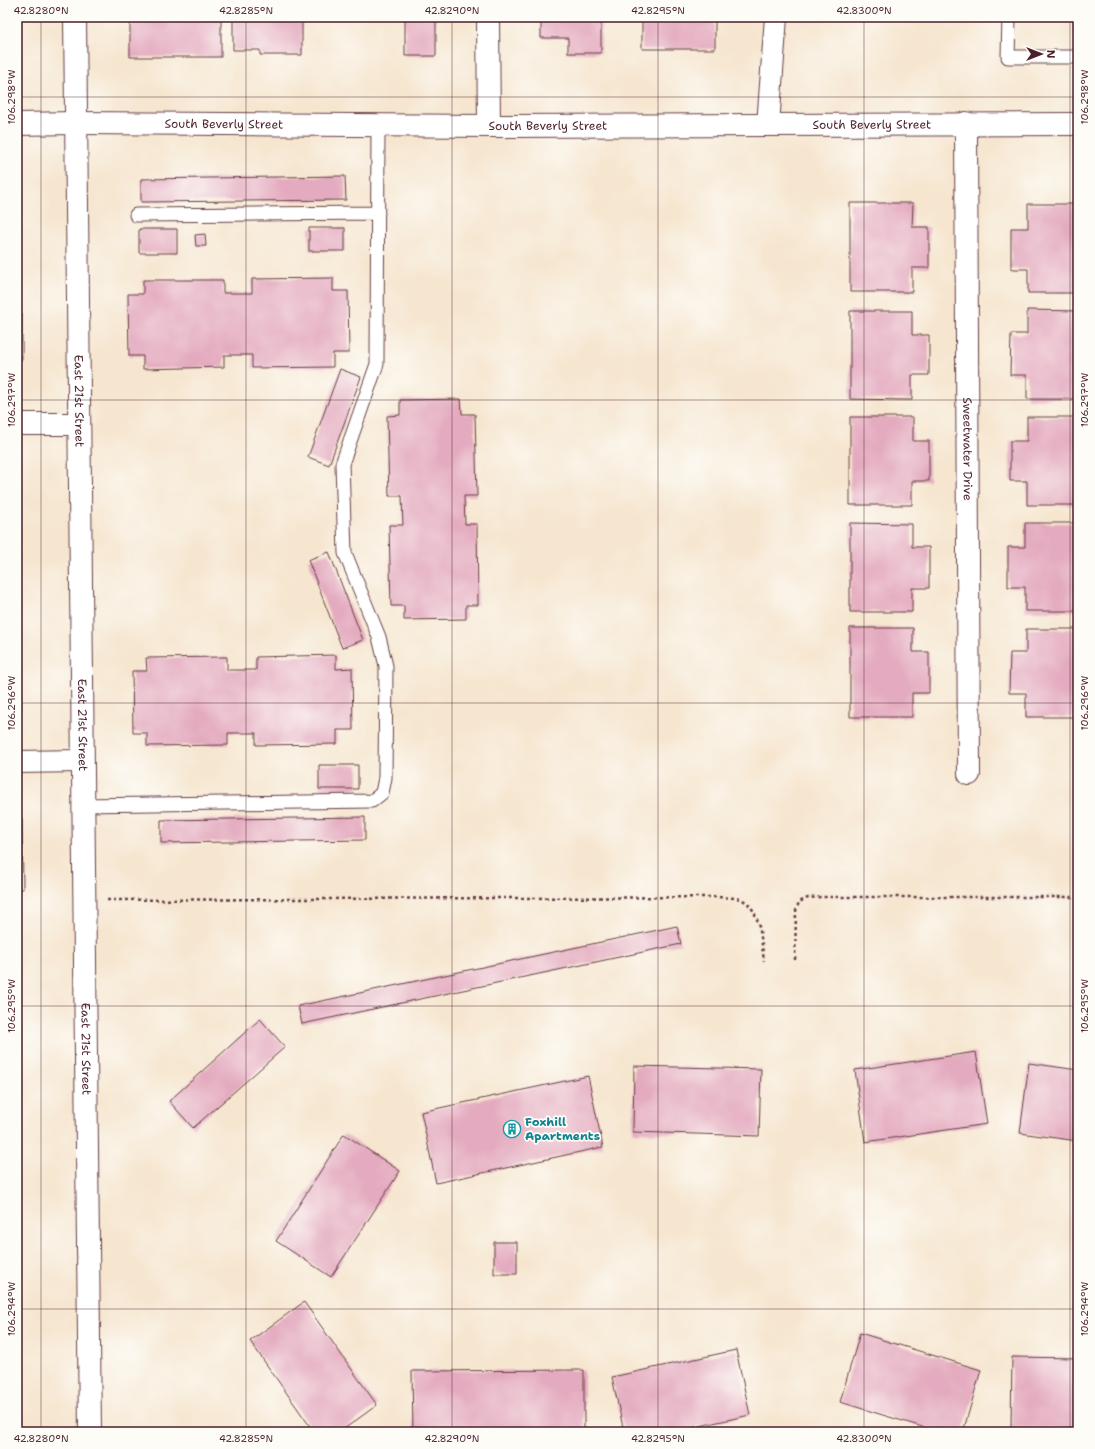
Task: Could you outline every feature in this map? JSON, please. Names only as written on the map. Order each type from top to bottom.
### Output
[{"type":"street","name":"East 21st Street","points":[[75,17],[83,900],[90,1432]]},
{"type":"street","points":[[488,17],[489,126]]},
{"type":"street","points":[[768,125],[776,17]]},
{"type":"street","name":"South Beverly Street","points":[[17,124],[75,123],[489,126],[966,123],[1078,124]]},
{"type":"street","name":"Sweetwater Drive","points":[[966,123],[969,774]]},
{"type":"street","points":[[17,424],[78,424]]},
{"type":"street","points":[[17,762],[82,761]]},
{"type":"lane","points":[[1010,17],[1008,57],[1078,57]]},
{"type":"lane","points":[[82,805],[372,801],[382,793],[385,778],[386,666],[379,638],[345,553],[342,464],[377,364],[378,125]]},
{"type":"lane","points":[[136,215],[378,214]]},
{"type":"path","points":[[83,900],[710,897],[739,899],[750,904],[756,917],[764,961]]},
{"type":"path","points":[[795,960],[796,911],[800,902],[808,898],[1078,897]]},
{"type":"building","points":[[233,17],[302,17],[302,55],[260,55],[260,50],[233,50]]},
{"type":"building","points":[[405,17],[436,17],[436,56],[405,56]]},
{"type":"building","points":[[541,17],[601,17],[601,53],[568,53],[568,38],[541,38]]},
{"type":"building","points":[[642,17],[715,17],[715,49],[642,49]]},
{"type":"building","points":[[130,18],[221,19],[221,57],[130,57]]},
{"type":"building","points":[[345,176],[346,200],[141,202],[141,179]]},
{"type":"building","points":[[850,203],[913,203],[912,227],[929,227],[929,268],[912,268],[912,292],[850,292]]},
{"type":"building","points":[[1028,204],[1078,204],[1078,293],[1028,293],[1028,269],[1011,269],[1011,228],[1028,228]]},
{"type":"building","points":[[17,212],[19,212],[20,256],[17,256]]},
{"type":"building","points":[[309,228],[345,228],[345,251],[309,251]]},
{"type":"building","points":[[139,229],[177,229],[177,253],[139,253]]},
{"type":"building","points":[[205,234],[206,246],[196,246],[195,235]]},
{"type":"building","points":[[333,278],[333,291],[348,291],[349,353],[333,353],[333,367],[252,368],[252,355],[224,355],[224,367],[143,369],[143,356],[129,356],[128,294],[143,294],[143,280],[223,280],[223,293],[252,293],[252,279]]},
{"type":"building","points":[[1027,310],[1078,311],[1078,399],[1027,399],[1027,375],[1010,375],[1011,334],[1027,334]]},
{"type":"building","points":[[850,311],[912,311],[912,335],[929,335],[929,375],[912,375],[912,400],[850,399]]},
{"type":"building","points":[[17,313],[22,313],[22,360],[17,360]]},
{"type":"building","points":[[340,369],[361,377],[329,465],[308,457]]},
{"type":"building","points":[[461,399],[462,414],[475,414],[477,496],[464,496],[465,524],[477,524],[478,605],[466,605],[466,619],[404,620],[404,606],[391,606],[389,525],[403,525],[402,496],[389,496],[387,416],[400,415],[400,400]]},
{"type":"building","points":[[850,417],[913,417],[913,441],[929,441],[929,481],[912,481],[912,505],[850,505]]},
{"type":"building","points":[[1027,417],[1078,417],[1078,505],[1027,505],[1027,481],[1010,481],[1010,441],[1027,441]]},
{"type":"building","points":[[850,523],[912,524],[912,547],[929,547],[929,588],[912,588],[912,612],[850,612]]},
{"type":"building","points":[[1025,523],[1078,523],[1078,611],[1025,611],[1025,587],[1008,587],[1008,547],[1025,547]]},
{"type":"building","points":[[329,552],[363,640],[342,648],[308,560]]},
{"type":"building","points":[[850,628],[913,628],[913,652],[929,652],[929,693],[912,693],[912,717],[850,717]]},
{"type":"building","points":[[1026,629],[1078,629],[1078,717],[1026,717],[1026,693],[1009,693],[1010,653],[1026,653]]},
{"type":"building","points":[[17,644],[20,644],[21,709],[17,709]]},
{"type":"building","points":[[336,655],[336,669],[352,668],[353,730],[337,730],[337,744],[256,745],[256,733],[228,733],[228,745],[147,746],[147,733],[133,733],[132,671],[147,671],[146,658],[227,657],[227,670],[256,670],[256,657]]},
{"type":"building","points":[[319,765],[358,765],[358,789],[319,789]]},
{"type":"building","points":[[365,817],[365,840],[161,843],[161,820]]},
{"type":"building","points":[[17,819],[22,819],[23,889],[17,889]]},
{"type":"building","points":[[677,926],[681,944],[302,1024],[298,1006]]},
{"type":"building","points":[[260,1019],[285,1047],[193,1128],[169,1101]]},
{"type":"building","points":[[976,1052],[987,1124],[865,1142],[855,1070]]},
{"type":"building","points":[[1029,1063],[1078,1070],[1078,1141],[1020,1133]]},
{"type":"building","name":"Foxhill Apartments","points":[[634,1066],[761,1069],[759,1136],[633,1132]]},
{"type":"building","name":"Foxhill Apartments","points":[[588,1076],[603,1147],[436,1183],[421,1112]]},
{"type":"building","points":[[344,1134],[400,1171],[331,1277],[276,1241]]},
{"type":"building","points":[[494,1242],[517,1242],[517,1274],[494,1274]]},
{"type":"building","points":[[304,1302],[377,1405],[340,1432],[314,1432],[250,1341]]},
{"type":"building","points":[[860,1333],[981,1370],[963,1432],[939,1432],[840,1402]]},
{"type":"building","points":[[736,1350],[750,1415],[672,1432],[624,1432],[612,1377]]},
{"type":"building","points":[[1012,1357],[1078,1358],[1078,1429],[1011,1428]]},
{"type":"building","points":[[584,1370],[584,1432],[413,1432],[412,1371]]},
{"type":"place","name":"Foxhill Apartments","points":[[512,1129]]}]
